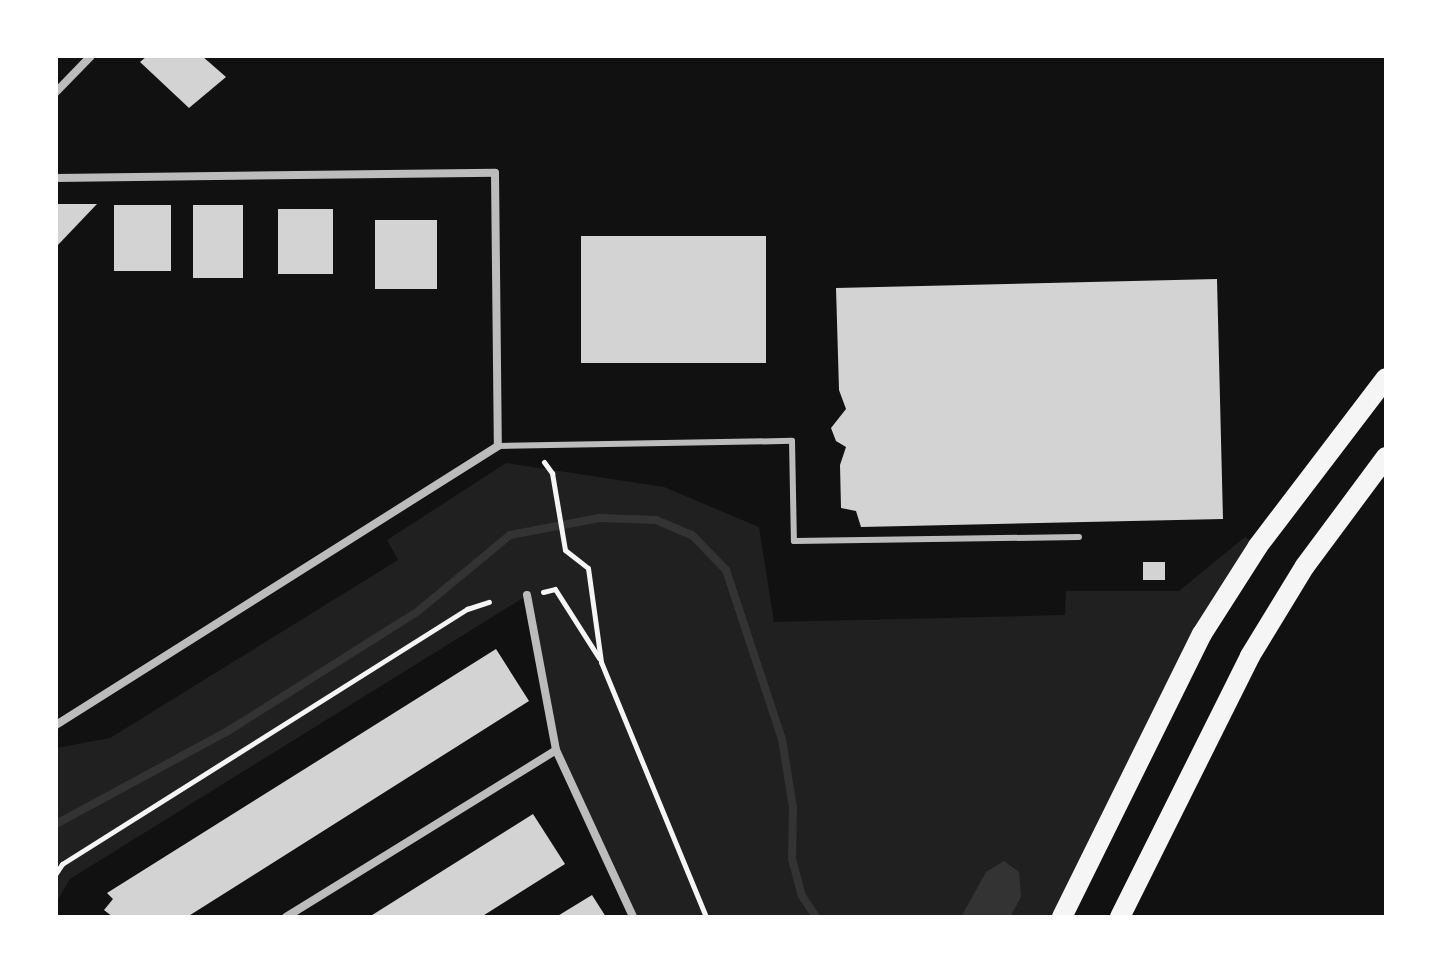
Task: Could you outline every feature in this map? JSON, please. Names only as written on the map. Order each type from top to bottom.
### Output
[{"type":"main road","points":[[1062,917],[1202,634],[1258,546],[1386,378]]},
{"type":"main road","points":[[1120,917],[1250,656],[1305,566],[1386,457]]},
{"type":"street","points":[[56,92],[91,56]]},
{"type":"street","points":[[56,178],[495,173],[498,446],[56,725]]},
{"type":"street","points":[[527,595],[556,750],[633,917]]},
{"type":"street","points":[[286,917],[556,750]]},
{"type":"lane","points":[[498,446],[792,441],[794,541],[1079,537]]},
{"type":"path","points":[[533,446],[552,473],[564,543],[588,568],[601,662]]},
{"type":"path","points":[[527,595],[555,589],[601,662],[706,917]]},
{"type":"path","points":[[56,873],[62,864],[467,609],[489,602]]},
{"type":"shaded area","points":[[506,463],[664,487],[759,527],[774,622],[1065,615],[1066,591],[1179,591],[1245,537],[1258,546],[1062,917],[633,917],[556,750],[526,596],[70,879],[56,903],[56,748],[110,738],[398,560],[387,540]]},
{"type":"shaded area","points":[[1004,861],[1019,872],[1021,897],[1010,917],[961,917],[986,872]]},
{"type":"building","points":[[147,56],[202,56],[226,77],[189,108],[140,62]]},
{"type":"building","points":[[56,204],[97,204],[56,247]]},
{"type":"building","points":[[114,205],[171,205],[171,271],[114,271]]},
{"type":"building","points":[[193,205],[243,205],[243,278],[193,278]]},
{"type":"building","points":[[278,209],[333,209],[333,274],[278,274]]},
{"type":"building","points":[[375,220],[437,220],[437,289],[375,289]]},
{"type":"building","points":[[581,236],[766,236],[766,363],[581,363]]},
{"type":"building","points":[[1217,279],[1223,519],[861,527],[856,511],[841,508],[840,465],[846,447],[836,441],[831,428],[846,409],[839,390],[836,288]]},
{"type":"building","points":[[1143,562],[1165,562],[1165,580],[1143,580]]},
{"type":"building","points":[[496,649],[529,701],[187,917],[113,917],[104,910],[113,899],[107,893]]},
{"type":"building","points":[[533,814],[565,864],[481,917],[369,917]]},
{"type":"building","points":[[592,895],[606,917],[556,917]]},
{"type":"waterway","points":[[56,824],[228,731],[417,612],[510,535],[599,518],[656,520],[692,535],[726,570],[782,739],[793,808],[792,859],[802,896],[816,917]]}]
